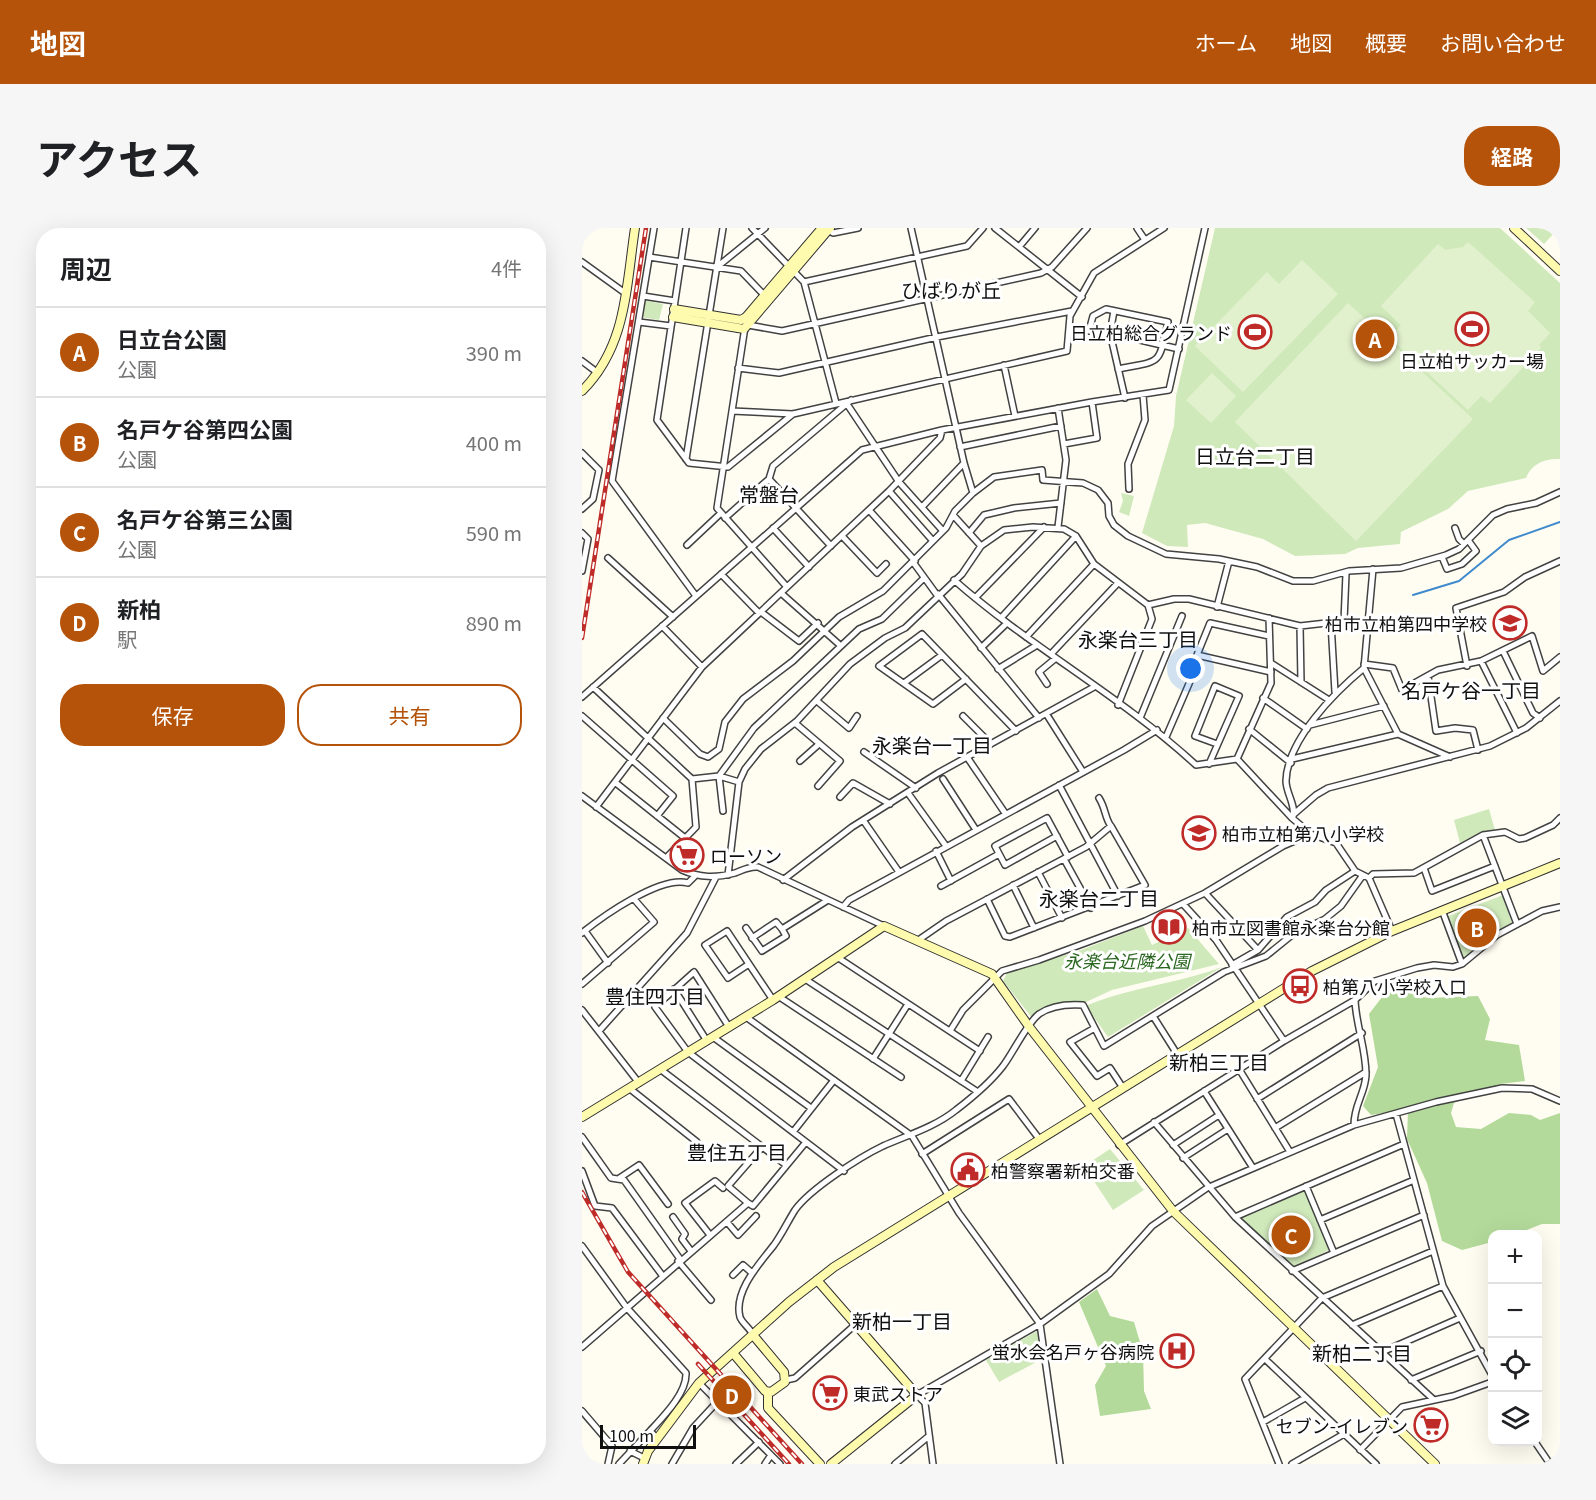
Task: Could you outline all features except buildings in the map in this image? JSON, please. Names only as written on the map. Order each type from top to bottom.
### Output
[{"type":"street","points":[[582,391],[597,373],[616,340],[635,228]]},
{"type":"street","points":[[654,228],[612,481],[696,596]]},
{"type":"street","points":[[686,228],[657,420],[689,463],[728,467],[793,414]]},
{"type":"street","points":[[686,459],[723,228]]},
{"type":"street","points":[[752,228],[804,282],[836,403]]},
{"type":"street","points":[[717,267],[765,228]]},
{"type":"street","points":[[787,587],[750,548],[717,508],[746,324],[827,228],[833,233],[858,228]]},
{"type":"street","points":[[911,228],[960,447],[973,493]]},
{"type":"street","points":[[804,282],[967,246],[983,228]]},
{"type":"street","points":[[995,228],[1082,297]]},
{"type":"street","points":[[1019,247],[1035,228]]},
{"type":"street","points":[[643,296],[674,309],[708,319],[741,320],[746,324],[782,331],[927,296],[1048,271],[1087,228]]},
{"type":"street","points":[[1137,228],[1145,240]]},
{"type":"street","points":[[732,411],[793,414],[1067,351],[1072,311],[1094,273],[1102,265],[1164,228]]},
{"type":"street","points":[[582,698],[862,450],[956,427],[1169,390],[1205,228]]},
{"type":"street","points":[[1514,228],[1560,271]]},
{"type":"street","points":[[649,257],[741,271],[767,298]]},
{"type":"street","points":[[582,262],[625,293]]},
{"type":"street","points":[[1089,331],[1093,316],[1106,309],[1168,322],[1160,356],[1155,361],[1118,369]]},
{"type":"street","points":[[1113,310],[1110,333],[1125,398]]},
{"type":"street","points":[[738,368],[779,373],[937,337],[1072,311]]},
{"type":"street","points":[[639,322],[671,326]]},
{"type":"street","points":[[1140,340],[1179,349]]},
{"type":"street","points":[[582,361],[597,373]]},
{"type":"street","points":[[1004,365],[1015,416]]},
{"type":"street","points":[[1129,489],[1128,464],[1145,420],[1143,395]]},
{"type":"street","points":[[687,545],[769,479],[773,466],[852,399]]},
{"type":"street","points":[[1064,444],[1097,438],[1092,402]]},
{"type":"street","points":[[847,404],[899,482],[943,531]]},
{"type":"street","points":[[1058,408],[1064,444],[1065,481],[1058,527]]},
{"type":"street","points":[[960,447],[1061,426]]},
{"type":"street","points":[[596,807],[702,667],[899,482],[940,438],[942,430]]},
{"type":"street","points":[[582,453],[599,470],[593,499],[582,509]]},
{"type":"street","points":[[922,507],[964,463]]},
{"type":"street","points":[[663,718],[700,754],[708,757],[713,754],[719,749],[724,722],[743,699],[767,683],[855,606],[877,596],[943,531],[953,515],[973,493],[994,477],[1042,470],[1044,480],[1065,481],[1098,490],[1108,503],[1109,516],[1114,525],[1138,542],[1166,554],[1229,561],[1257,567],[1293,581],[1313,581],[1373,569],[1401,568],[1442,557],[1466,542],[1493,515],[1507,508],[1536,503],[1560,492]]},
{"type":"street","points":[[769,479],[831,546]]},
{"type":"street","points":[[889,491],[933,541]]},
{"type":"street","points":[[969,533],[984,515],[1014,508],[1061,504]]},
{"type":"street","points":[[869,510],[914,562],[937,595],[1039,718]]},
{"type":"street","points":[[953,515],[981,546]]},
{"type":"street","points":[[975,598],[1044,527]]},
{"type":"street","points":[[728,875],[739,782],[745,769],[761,749],[795,723],[850,664],[885,638],[905,628],[962,573],[981,546],[1004,530],[1058,527],[1076,536],[1094,564],[1107,572],[1117,584],[1148,605],[1152,619],[1118,705]]},
{"type":"street","points":[[773,528],[809,567]]},
{"type":"street","points":[[1442,557],[1447,569],[1462,564],[1476,551],[1455,528]]},
{"type":"street","points":[[582,533],[588,539],[582,571]]},
{"type":"street","points":[[842,536],[877,573],[886,564]]},
{"type":"street","points":[[1001,618],[1076,536]]},
{"type":"street","points":[[608,558],[673,617]]},
{"type":"street","points":[[1217,607],[1229,561]]},
{"type":"street","points":[[1467,666],[1456,608],[1504,592],[1525,577],[1560,561]]},
{"type":"street","points":[[1026,637],[1094,564]]},
{"type":"street","points":[[1373,569],[1364,666],[1398,734]]},
{"type":"street","points":[[1148,605],[1174,599],[1189,600],[1299,626],[1344,621],[1346,573]]},
{"type":"street","points":[[721,574],[760,613],[799,641],[818,623]]},
{"type":"street","points":[[723,811],[719,776],[754,728],[858,629],[882,619],[924,578]]},
{"type":"street","points":[[954,580],[1007,623],[1118,705],[1157,730],[1196,765],[1237,759]]},
{"type":"street","points":[[1047,684],[1039,672],[1117,584]]},
{"type":"street","points":[[781,592],[842,646]]},
{"type":"street","points":[[1140,718],[1182,616]]},
{"type":"street","points":[[1237,759],[1263,698],[1272,683],[1269,618]]},
{"type":"street","points":[[981,648],[1007,623]]},
{"type":"street","points":[[1269,636],[1210,623],[1197,655],[1271,672]]},
{"type":"street","points":[[1331,623],[1335,692]]},
{"type":"street","points":[[662,626],[702,667]]},
{"type":"street","points":[[1299,626],[1301,682]]},
{"type":"street","points":[[966,679],[933,704],[879,666],[922,634],[966,679],[1016,731]]},
{"type":"street","points":[[1293,816],[1286,782],[1291,761],[1308,727],[1335,692],[1364,666],[1393,668],[1402,690],[1438,670],[1467,666],[1481,661],[1532,636],[1544,671],[1560,657]]},
{"type":"street","points":[[998,669],[1037,645]]},
{"type":"street","points":[[1503,651],[1533,713],[1540,718]]},
{"type":"street","points":[[904,683],[942,655]]},
{"type":"street","points":[[1481,661],[1517,733]]},
{"type":"street","points":[[1271,663],[1329,700]]},
{"type":"street","points":[[1428,675],[1436,731],[1455,728],[1473,730],[1478,750]]},
{"type":"street","points":[[1166,737],[1191,680]]},
{"type":"street","points":[[1209,764],[1239,696],[1215,686],[1195,736],[1217,744]]},
{"type":"street","points":[[593,687],[692,779],[696,827],[666,858]]},
{"type":"street","points":[[783,880],[863,820],[967,757],[1047,715],[1094,687]]},
{"type":"street","points":[[1263,698],[1308,727],[1384,706]]},
{"type":"street","points":[[817,701],[849,728],[857,717]]},
{"type":"street","points":[[1293,816],[1316,795],[1328,788],[1478,750],[1517,733],[1560,701]]},
{"type":"street","points":[[1047,715],[1083,772]]},
{"type":"street","points":[[582,716],[673,796],[657,816]]},
{"type":"street","points":[[963,716],[991,744]]},
{"type":"street","points":[[795,723],[818,745],[840,761],[818,786]]},
{"type":"street","points":[[1249,729],[1291,761]]},
{"type":"street","points":[[843,907],[849,900],[1157,730]]},
{"type":"street","points":[[1291,761],[1398,734],[1452,758]]},
{"type":"street","points":[[800,761],[818,745]]},
{"type":"street","points":[[864,752],[916,788]]},
{"type":"street","points":[[967,757],[1005,813]]},
{"type":"street","points":[[1237,759],[1311,834],[1336,843],[1355,871],[1366,877],[1392,931]]},
{"type":"street","points":[[692,779],[719,776],[739,782]]},
{"type":"street","points":[[943,779],[976,830]]},
{"type":"street","points":[[616,783],[685,838]]},
{"type":"street","points":[[840,797],[853,783],[890,804]]},
{"type":"street","points":[[1059,785],[1118,896]]},
{"type":"street","points":[[908,793],[946,846]]},
{"type":"street","points":[[582,796],[666,858],[695,876],[716,877],[750,866],[758,867],[995,977],[1030,1028],[1173,1211],[1435,1464]]},
{"type":"street","points":[[987,899],[1005,936],[1010,937],[1145,885],[1107,821],[1107,810],[1099,798]]},
{"type":"street","points":[[1057,836],[1005,865],[995,846],[1047,818],[1057,836],[1090,908]]},
{"type":"street","points":[[786,1380],[784,1372],[740,1317],[742,1301],[751,1272],[785,1230],[796,1209],[826,1181],[857,1160],[885,1145],[912,1136],[951,1114],[1002,1068],[1037,1016],[1063,1004],[1083,1005],[1093,1029],[1104,1046],[1224,972],[1266,956],[1292,935],[1325,919],[1341,906],[1366,877],[1373,874],[1414,873],[1483,835],[1505,832],[1519,839],[1525,838],[1553,825],[1560,818]]},
{"type":"street","points":[[863,820],[899,872]]},
{"type":"street","points":[[916,941],[987,899],[1066,858],[1089,844],[1111,826]]},
{"type":"street","points":[[950,1031],[963,1010],[1002,971],[1119,932],[1183,904],[1283,846],[1311,834]]},
{"type":"street","points":[[1483,835],[1517,924]]},
{"type":"street","points":[[936,851],[951,881]]},
{"type":"street","points":[[941,886],[999,854]]},
{"type":"street","points":[[630,1452],[644,1461],[657,1438],[699,1383],[818,1280],[949,1196],[1312,971],[1392,931],[1560,863]]},
{"type":"street","points":[[1424,868],[1432,891],[1495,866]]},
{"type":"street","points":[[1234,967],[1258,950],[1287,918],[1315,902],[1355,871]]},
{"type":"street","points":[[1038,872],[1062,918]]},
{"type":"street","points":[[608,963],[584,932],[611,910],[675,881],[688,883],[695,876]]},
{"type":"street","points":[[599,1032],[687,933],[716,877]]},
{"type":"street","points":[[1013,885],[1034,928]]},
{"type":"street","points":[[1205,893],[1258,950]]},
{"type":"street","points":[[582,984],[654,922],[634,899]]},
{"type":"street","points":[[782,929],[828,900]]},
{"type":"street","points":[[1183,904],[1216,940],[1261,1003],[1284,1041]]},
{"type":"street","points":[[1119,1144],[1284,1041],[1355,1000],[1375,981],[1417,968],[1440,965],[1453,967],[1462,964],[1497,935],[1542,911],[1560,907]]},
{"type":"street","points":[[1442,910],[1462,964]]},
{"type":"street","points":[[746,928],[752,938],[762,951],[786,936],[776,922],[752,938]]},
{"type":"street","points":[[582,1117],[746,1017],[884,926]]},
{"type":"street","points":[[749,964],[728,978],[705,945],[727,931],[776,998],[901,1077]]},
{"type":"street","points":[[837,957],[980,1051]]},
{"type":"street","points":[[729,1027],[694,972],[655,1007],[688,1052],[843,1171]]},
{"type":"street","points":[[805,978],[978,1092]]},
{"type":"street","points":[[674,989],[710,1039],[811,1108]]},
{"type":"street","points":[[1354,1125],[1354,1109],[1365,1087],[1366,1072],[1362,1033],[1356,1021],[1355,1000]]},
{"type":"street","points":[[873,1059],[908,1004]]},
{"type":"street","points":[[582,1010],[639,1083]]},
{"type":"street","points":[[1153,1016],[1177,1054]]},
{"type":"street","points":[[746,1017],[912,1136],[949,1196],[1040,1324],[1060,1464]]},
{"type":"street","points":[[1093,1029],[1070,1042],[1097,1076],[1110,1068],[1123,1088]]},
{"type":"street","points":[[1257,1098],[1362,1033]]},
{"type":"street","points":[[961,1081],[988,1038]]},
{"type":"street","points":[[660,1070],[786,1165]]},
{"type":"street","points":[[1239,1070],[1290,1152]]},
{"type":"street","points":[[1275,1128],[1366,1072]]},
{"type":"street","points":[[793,1132],[834,1080]]},
{"type":"street","points":[[629,1088],[697,1142],[697,1149],[710,1158]]},
{"type":"street","points":[[831,1464],[917,1395],[1040,1324],[1109,1274],[1152,1226],[1207,1188],[1354,1125],[1436,1102],[1502,1088],[1532,1089],[1560,1101]]},
{"type":"street","points":[[1204,1091],[1253,1168]]},
{"type":"street","points":[[922,1154],[1009,1099],[1040,1140]]},
{"type":"street","points":[[1396,1114],[1443,1286],[1488,1366]]},
{"type":"street","points":[[1173,1145],[1219,1115]]},
{"type":"street","points":[[1154,1122],[1207,1188],[1235,1217],[1434,1400]]},
{"type":"street","points":[[1183,1158],[1228,1129]]},
{"type":"street","points":[[582,1137],[611,1178],[624,1180],[679,1260],[711,1300]]},
{"type":"street","points":[[762,1147],[728,1186],[753,1206],[806,1142]]},
{"type":"street","points":[[1235,1217],[1404,1144]]},
{"type":"street","points":[[618,1179],[639,1165],[668,1204]]},
{"type":"street","points":[[582,1172],[595,1206],[612,1208],[662,1275]]},
{"type":"street","points":[[1320,1220],[1414,1180]]},
{"type":"street","points":[[710,1236],[686,1203],[715,1181],[723,1188]]},
{"type":"street","points":[[1306,1186],[1334,1253]]},
{"type":"street","points":[[582,1347],[679,1260],[728,1222],[748,1203]]},
{"type":"street","points":[[1292,1271],[1424,1215]]},
{"type":"street","points":[[728,1222],[738,1235],[756,1216]]},
{"type":"street","points":[[673,1217],[685,1234],[682,1239],[691,1251]]},
{"type":"street","points":[[703,1241],[708,1248]]},
{"type":"street","points":[[582,1246],[627,1308],[686,1372],[686,1380],[650,1431],[619,1464]]},
{"type":"street","points":[[1279,1464],[1245,1379],[1322,1298],[1433,1251]]},
{"type":"street","points":[[732,1275],[743,1264],[751,1272]]},
{"type":"street","points":[[818,1280],[925,1403],[933,1464]]},
{"type":"street","points":[[1352,1325],[1443,1286]]},
{"type":"street","points":[[1382,1353],[1460,1318]]},
{"type":"street","points":[[768,1392],[779,1389],[786,1380],[795,1378],[856,1324]]},
{"type":"street","points":[[1412,1380],[1481,1351]]},
{"type":"street","points":[[732,1353],[768,1392],[768,1408],[820,1464]]},
{"type":"street","points":[[1265,1359],[1374,1462]]},
{"type":"street","points":[[699,1383],[780,1464]]},
{"type":"street","points":[[1360,1450],[1402,1407],[1488,1383]]},
{"type":"street","points":[[1263,1422],[1305,1398]]},
{"type":"street","points":[[672,1464],[693,1428],[718,1401]]},
{"type":"street","points":[[582,1411],[612,1446],[608,1464]]},
{"type":"street","points":[[650,1431],[657,1438]]},
{"type":"street","points":[[1292,1464],[1344,1434]]},
{"type":"street","points":[[895,1464],[929,1436]]},
{"type":"street","points":[[736,1464],[759,1442]]},
{"type":"street","points":[[1538,1446],[1550,1464]]},
{"type":"street","points":[[765,1464],[771,1455]]},
{"type":"street","points":[[1364,1464],[1374,1462]]},
{"type":"green space","points":[[1215,228],[1500,228],[1560,283],[1560,459],[1539,463],[1531,469],[1526,478],[1468,491],[1448,509],[1401,532],[1400,544],[1358,548],[1345,554],[1295,556],[1263,539],[1205,523],[1187,525],[1188,547],[1167,546],[1142,533],[1174,426],[1176,396]]},
{"type":"green space","points":[[1526,228],[1560,228],[1560,233],[1557,230],[1544,244]]},
{"type":"green space","name":"日立柏サッカー場","points":[[1468,242],[1535,302],[1528,311],[1550,333],[1539,345],[1541,348],[1490,403],[1481,396],[1468,410],[1390,338],[1401,325],[1381,306],[1438,244],[1445,250],[1463,247]]},
{"type":"green space","name":"日立柏総合グランド","points":[[1302,260],[1338,294],[1243,392],[1195,346],[1267,272],[1279,284]]},
{"type":"green space","points":[[644,300],[663,304],[659,320],[641,317]]},
{"type":"green space","points":[[1348,303],[1473,419],[1356,541],[1235,422]]},
{"type":"green space","points":[[1212,373],[1236,396],[1211,423],[1186,400]]},
{"type":"green space","points":[[1121,493],[1134,496],[1129,516],[1119,512],[1123,501]]},
{"type":"green space","points":[[1489,809],[1495,830],[1475,835],[1460,843],[1454,820]]},
{"type":"green space","points":[[1503,895],[1512,924],[1495,933],[1467,958],[1462,958],[1446,917]]},
{"type":"green space","name":"永楽台近隣公園","points":[[1143,926],[1152,945],[1188,928],[1219,964],[1112,990],[1084,1003],[1062,1002],[1033,1019],[1003,981],[1007,973],[1081,950]]},
{"type":"green space","points":[[1222,967],[1108,1037],[1086,1006],[1119,994],[1188,978]]},
{"type":"green space","points":[[1389,988],[1428,998],[1478,996],[1490,1019],[1485,1040],[1519,1045],[1525,1081],[1500,1084],[1454,1103],[1451,1113],[1456,1127],[1481,1129],[1509,1113],[1531,1115],[1540,1120],[1560,1113],[1560,1224],[1542,1224],[1526,1230],[1488,1230],[1488,1243],[1462,1250],[1442,1241],[1427,1183],[1407,1139],[1408,1109],[1371,1115],[1363,1106],[1378,1067],[1369,1014]]},
{"type":"green space","points":[[1110,1149],[1144,1190],[1113,1210],[1084,1166]]},
{"type":"green space","points":[[1302,1191],[1305,1192],[1329,1250],[1295,1267],[1242,1220],[1243,1216]]},
{"type":"green space","points":[[1097,1289],[1110,1316],[1134,1322],[1143,1352],[1144,1391],[1151,1409],[1100,1416],[1095,1385],[1106,1366],[1079,1302]]},
{"type":"green space","points":[[1037,1331],[1042,1359],[999,1382],[986,1360]]},
{"type":"waterway","points":[[1413,595],[1459,581],[1509,540],[1560,522]]},
{"type":"railway","points":[[582,638],[646,228]]},
{"type":"railway","points":[[582,1192],[628,1272],[802,1464]]},
{"type":"railway","points":[[698,1364],[789,1464]]},
{"type":"place","name":"日立柏サッカー場","points":[[1472,329]]},
{"type":"place","name":"日立柏総合グランド","points":[[1255,332]]},
{"type":"place","name":"日立台公園","points":[[1375,339]]},
{"type":"place","name":"柏市立柏第四中学校","points":[[1510,623]]},
{"type":"place","name":"柏市立柏第八小学校","points":[[1199,833]]},
{"type":"place","name":"ローソン","points":[[687,855]]},
{"type":"place","name":"柏市立図書館永楽台分館","points":[[1169,927]]},
{"type":"place","name":"名戸ケ谷第四公園","points":[[1477,928]]},
{"type":"place","name":"柏第八小学校入口","points":[[1300,986]]},
{"type":"place","name":"柏警察署新柏交番","points":[[968,1170]]},
{"type":"place","name":"名戸ケ谷第三公園","points":[[1291,1235]]},
{"type":"place","name":"蛍水会名戸ヶ谷病院","points":[[1177,1351]]},
{"type":"place","name":"東武ストア","points":[[830,1393]]},
{"type":"place","name":"新柏","points":[[732,1395]]},
{"type":"place","name":"セブン-イレブン","points":[[1431,1425]]},
{"type":"district","name":"ひばりが丘","points":[[951,289]]},
{"type":"district","name":"日立台二丁目","points":[[1255,455]]},
{"type":"district","name":"常盤台","points":[[769,493]]},
{"type":"district","name":"永楽台三丁目","points":[[1138,638]]},
{"type":"district","name":"名戸ケ谷一丁目","points":[[1471,689]]},
{"type":"district","name":"永楽台一丁目","points":[[932,744]]},
{"type":"district","name":"永楽台二丁目","points":[[1099,897]]},
{"type":"district","name":"豊住四丁目","points":[[655,995]]},
{"type":"district","name":"新柏三丁目","points":[[1219,1061]]},
{"type":"district","name":"豊住五丁目","points":[[737,1151]]},
{"type":"district","name":"新柏一丁目","points":[[902,1320]]},
{"type":"district","name":"新柏二丁目","points":[[1362,1352]]}]
